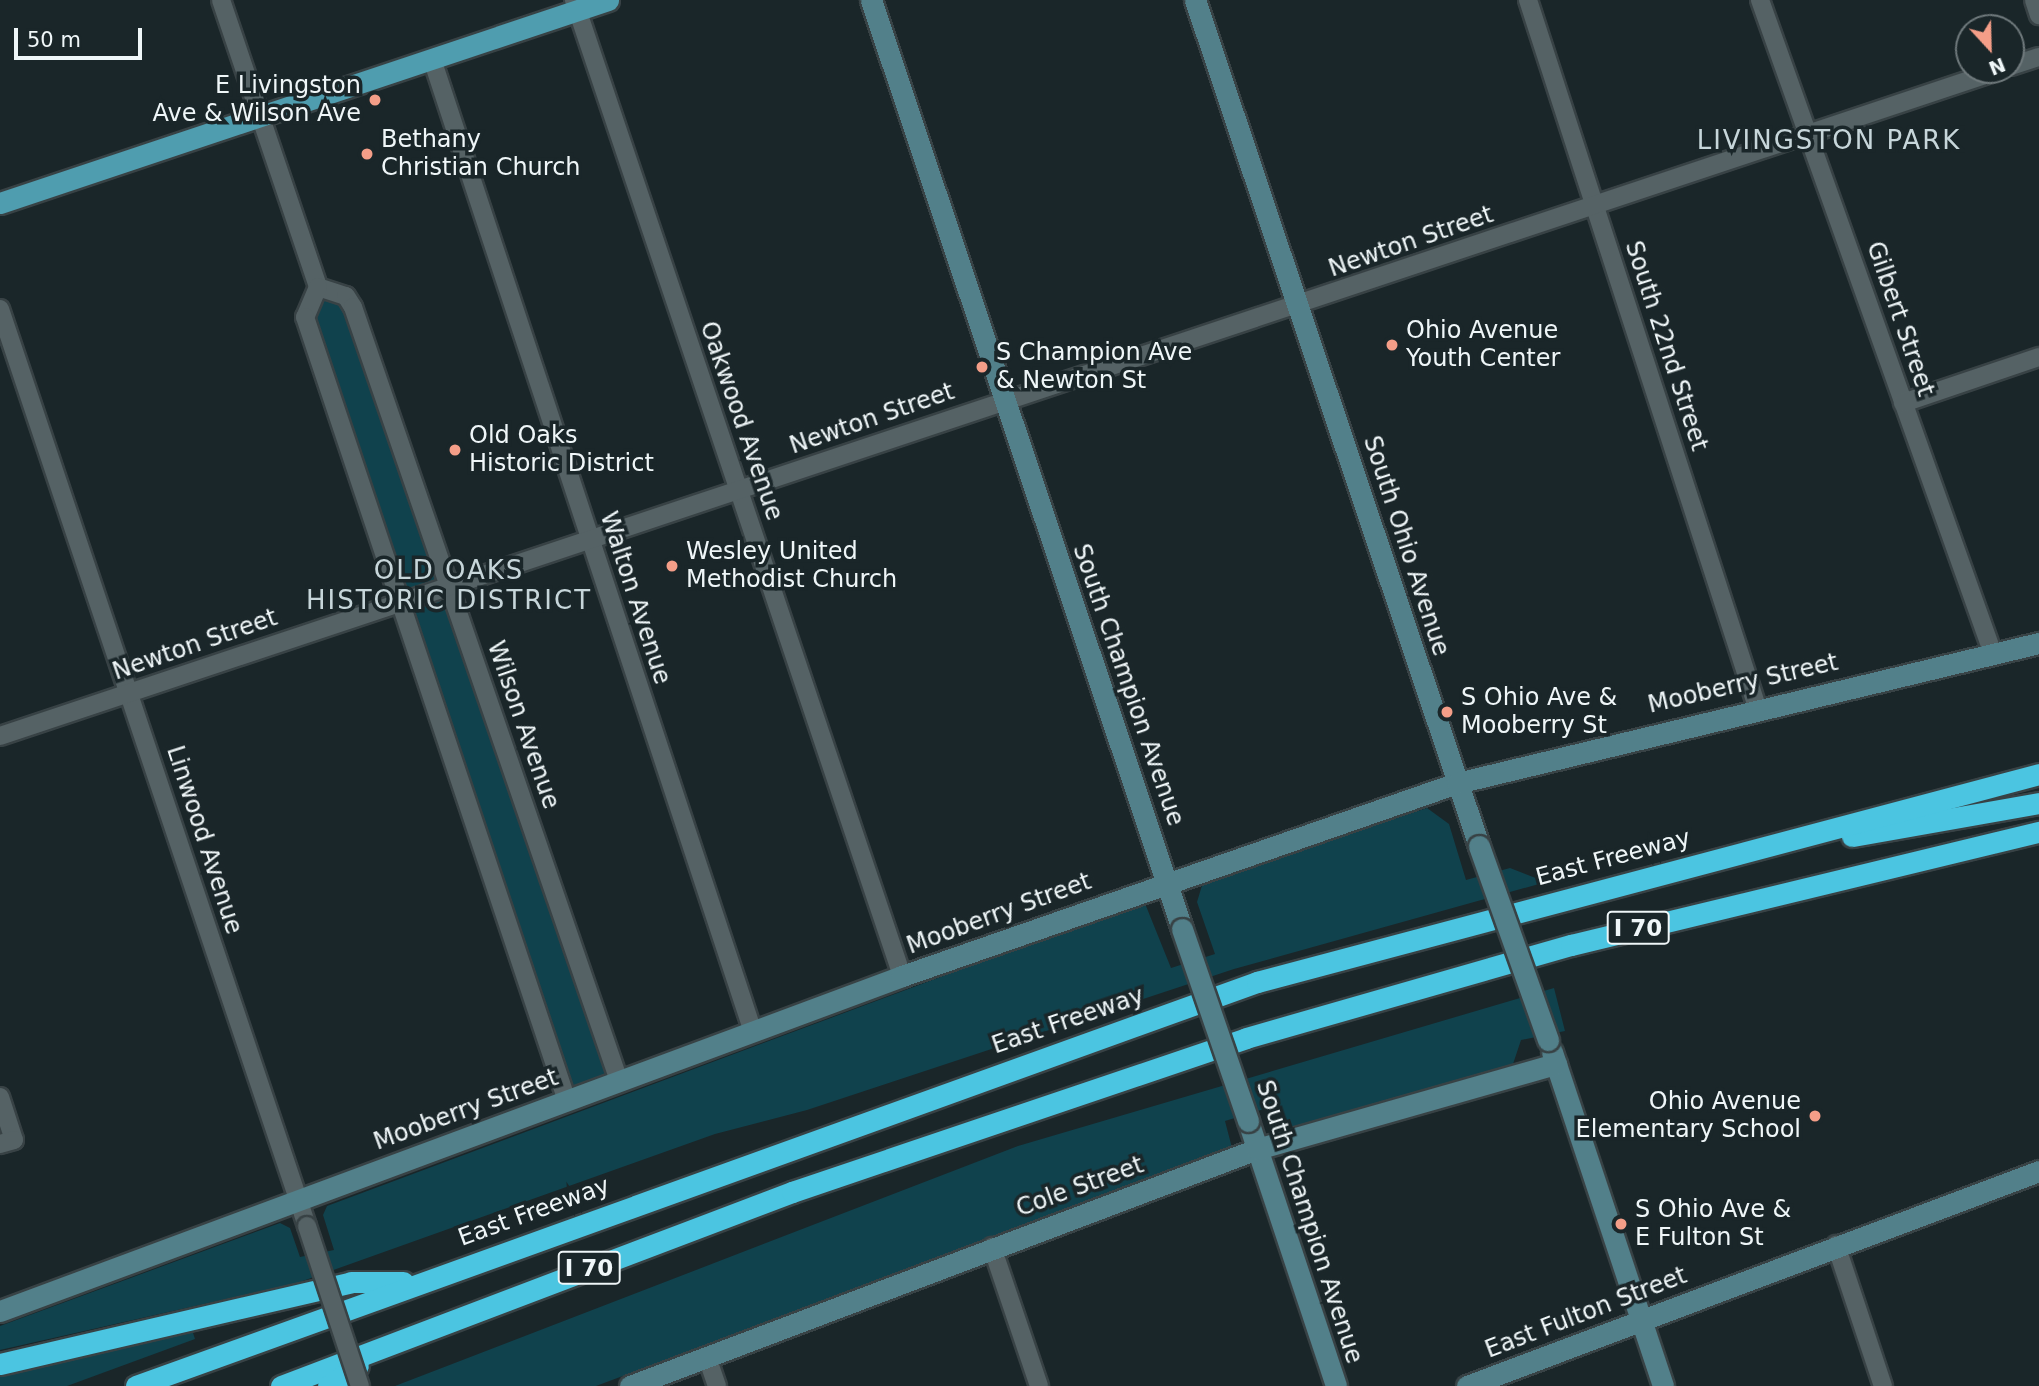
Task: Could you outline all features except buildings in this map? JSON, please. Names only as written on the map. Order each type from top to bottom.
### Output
[{"type":"highway","name":"East Freeway","points":[[136,1386],[1257,982],[2039,775]]},
{"type":"highway","points":[[1706,861],[2039,803]]},
{"type":"highway","name":"I 70","points":[[281,1386],[792,1192],[1246,1038],[1571,946],[2038,833]]},
{"type":"highway","points":[[0,1364],[351,1282],[419,1282]]},
{"type":"highway","points":[[328,1386],[386,1347]]},
{"type":"main road","points":[[0,203],[432,59],[576,5],[608,0]]},
{"type":"street","points":[[221,0],[317,287],[305,317],[567,1101]]},
{"type":"street","name":"South Champion Avenue","points":[[871,0],[1336,1386]]},
{"type":"street","name":"South Ohio Avenue","points":[[1195,0],[1457,783],[1556,1063],[1663,1386]]},
{"type":"street","name":"South 22nd Street","points":[[1528,0],[1757,707]]},
{"type":"street","name":"Gilbert Street","points":[[1760,0],[1993,654]]},
{"type":"street","points":[[2034,0],[2039,15]]},
{"type":"street","name":"Oakwood Avenue","points":[[576,5],[902,976]]},
{"type":"street","name":"Walton Avenue","points":[[432,59],[753,1032]]},
{"type":"street","name":"Newton Street","points":[[0,736],[1959,84]]},
{"type":"street","name":"Wilson Avenue","points":[[317,287],[346,296],[354,307],[619,1081]]},
{"type":"street","name":"Linwood Avenue","points":[[0,309],[360,1386]]},
{"type":"street","points":[[1903,403],[2039,357]]},
{"type":"street","name":"Mooberry Street","points":[[0,1311],[902,976],[1166,881],[1457,783],[1757,707],[2039,643]]},
{"type":"street","name":"Cole Street","points":[[630,1386],[662,1380],[707,1357],[1257,1149],[1556,1063]]},
{"type":"street","points":[[0,1097],[7,1142]]},
{"type":"street","name":"East Fulton Street","points":[[1467,1386],[1836,1245],[2037,1176]]},
{"type":"street","points":[[1836,1245],[1884,1386]]},
{"type":"street","points":[[992,1247],[1039,1386]]},
{"type":"street","points":[[707,1357],[717,1386]]},
{"type":"shaded area","points":[[318,289],[345,296],[613,1078],[568,1094],[308,307]]},
{"type":"shaded area","points":[[1427,808],[1449,824],[1466,880],[1510,868],[1546,882],[1234,969],[807,1110],[715,1134],[297,1283],[0,1350],[0,1326],[280,1223],[290,1228],[300,1257],[334,1250],[323,1215],[327,1206],[1144,901],[1171,968],[1215,954],[1197,902],[1203,882]]},
{"type":"shaded area","points":[[1554,988],[1565,1031],[1521,1040],[1512,1067],[1298,1128],[1280,1124],[1264,1109],[1225,1121],[1232,1148],[596,1386],[395,1386],[1018,1146]]},
{"type":"shaded area","points":[[192,1330],[195,1339],[67,1386],[0,1386],[0,1376]]},
{"type":"place","name":"E Livingston Ave & Wilson Ave","points":[[375,100]]},
{"type":"place","name":"Bethany Christian Church","points":[[367,154]]},
{"type":"place","name":"Ohio Avenue Youth Center","points":[[1392,345]]},
{"type":"place","name":"S Champion Ave & Newton St","points":[[982,367]]},
{"type":"place","name":"Old Oaks Historic District","points":[[455,450]]},
{"type":"place","name":"Wesley United Methodist Church","points":[[672,566]]},
{"type":"place","name":"S Ohio Ave & Mooberry St","points":[[1447,712]]},
{"type":"place","name":"Ohio Avenue Elementary School","points":[[1815,1116]]},
{"type":"place","name":"S Ohio Ave & E Fulton St","points":[[1621,1224]]},
{"type":"district","name":"LIVINGSTON PARK","points":[[1829,141]]},
{"type":"district","name":"OLD OAKS HISTORIC DISTRICT","points":[[449,586]]}]
